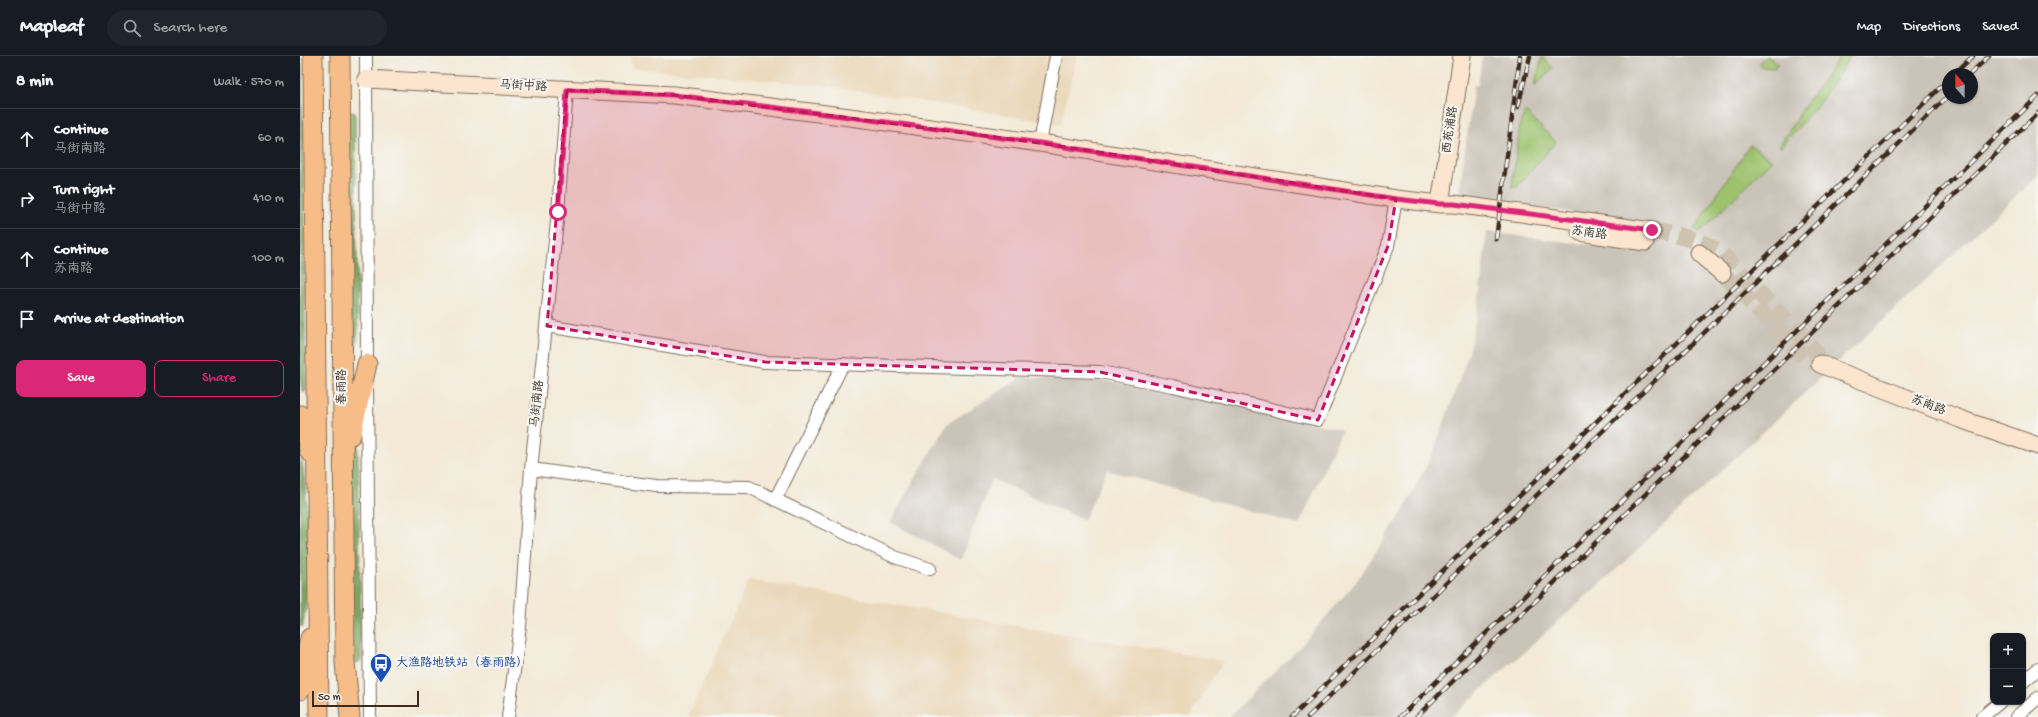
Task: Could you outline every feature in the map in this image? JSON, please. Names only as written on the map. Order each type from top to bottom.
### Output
[{"type":"main road","points":[[313,56],[319,717]]},
{"type":"main road","name":"春雨路","points":[[340,56],[345,662],[350,717]]},
{"type":"main road","points":[[344,469],[367,364]]},
{"type":"main road","points":[[300,415],[317,477]]},
{"type":"main road","points":[[300,690],[318,597]]},
{"type":"street","points":[[366,56],[370,717]]},
{"type":"street","points":[[1040,143],[1056,56]]},
{"type":"street","name":"西苑浦路","points":[[1440,204],[1462,56]]},
{"type":"street","name":"马街中路","points":[[366,79],[674,95],[1040,143],[1396,199],[1440,204]]},
{"type":"street","name":"马街南路","points":[[508,717],[520,626],[531,469],[558,212],[567,90]]},
{"type":"street","points":[[547,326],[765,362],[1100,372],[1173,386],[1318,420],[1388,246],[1396,199]]},
{"type":"street","name":"苏南路","points":[[1440,204],[1454,204],[1648,236]]},
{"type":"street","points":[[1699,253],[1722,273]]},
{"type":"street","points":[[775,500],[843,364]]},
{"type":"street","name":"苏南路","points":[[1820,364],[1960,419],[2038,446]]},
{"type":"street","points":[[531,469],[656,486],[749,487],[895,557],[930,569]]},
{"type":"street","points":[[2026,679],[2038,669]]},
{"type":"street","points":[[2016,717],[2038,698]]},
{"type":"street","points":[[1982,717],[1996,705]]},
{"type":"highlighted area","points":[[567,90],[674,95],[1040,143],[1396,199],[1388,246],[1318,420],[1100,372],[765,362],[547,326]]},
{"type":"shaded area","points":[[631,56],[1077,56],[1061,124],[820,85],[631,68]]},
{"type":"shaded area","points":[[1482,56],[2038,56],[2038,175],[1607,578],[1451,717],[1229,717],[1299,648],[1356,582],[1403,511],[1433,453],[1469,353],[1478,307],[1487,232],[1637,251],[1657,225],[1548,209],[1459,193],[1474,85],[1478,85]]},
{"type":"shaded area","points":[[1022,377],[1108,381],[1203,396],[1342,430],[1299,525],[1107,470],[1084,520],[992,479],[961,560],[890,522],[947,424]]},
{"type":"shaded area","points":[[749,580],[1223,661],[1190,717],[688,717]]},
{"type":"green space","points":[[1766,56],[1778,63],[1774,68],[1763,67],[1759,63]]},
{"type":"green space","points":[[1840,56],[1851,56],[1819,103],[1781,147],[1779,146],[1806,104]]},
{"type":"green space","points":[[1542,57],[1553,68],[1534,86]]},
{"type":"green space","points":[[300,65],[302,65],[306,391],[302,392],[300,378]]},
{"type":"green space","points":[[350,111],[355,113],[358,333],[353,370],[350,370],[348,113]]},
{"type":"green space","points":[[1525,111],[1556,142],[1517,187],[1512,187],[1520,125]]},
{"type":"green space","points":[[1750,145],[1772,160],[1699,233],[1694,229]]},
{"type":"green space","points":[[355,441],[358,441],[361,660],[358,663],[355,663],[353,660],[351,468]]},
{"type":"green space","points":[[300,460],[302,460],[308,522],[308,565],[306,606],[303,626],[300,627]]},
{"type":"tunnel","points":[[1652,231],[1688,238],[1705,244],[1721,253],[1815,351],[1820,364]]},
{"type":"tunnel","points":[[1722,273],[1807,360],[1814,362]]},
{"type":"railway","points":[[1496,239],[1520,56]]},
{"type":"railway","points":[[1518,107],[1530,56]]},
{"type":"railway","points":[[1960,68],[1973,56]]},
{"type":"railway","points":[[1976,68],[1989,56]]},
{"type":"railway","points":[[1292,717],[1942,86]]},
{"type":"railway","points":[[1400,717],[2038,96]]},
{"type":"railway","points":[[1308,717],[1942,102]]},
{"type":"railway","points":[[1416,717],[2038,113]]},
{"type":"place","name":"大渔路地铁站（春雨路）","points":[[381,684]]},
{"type":"route","points":[[558,212],[567,90],[674,95],[842,116],[1040,143],[1396,199],[1440,204],[1454,204],[1652,230]]}]
